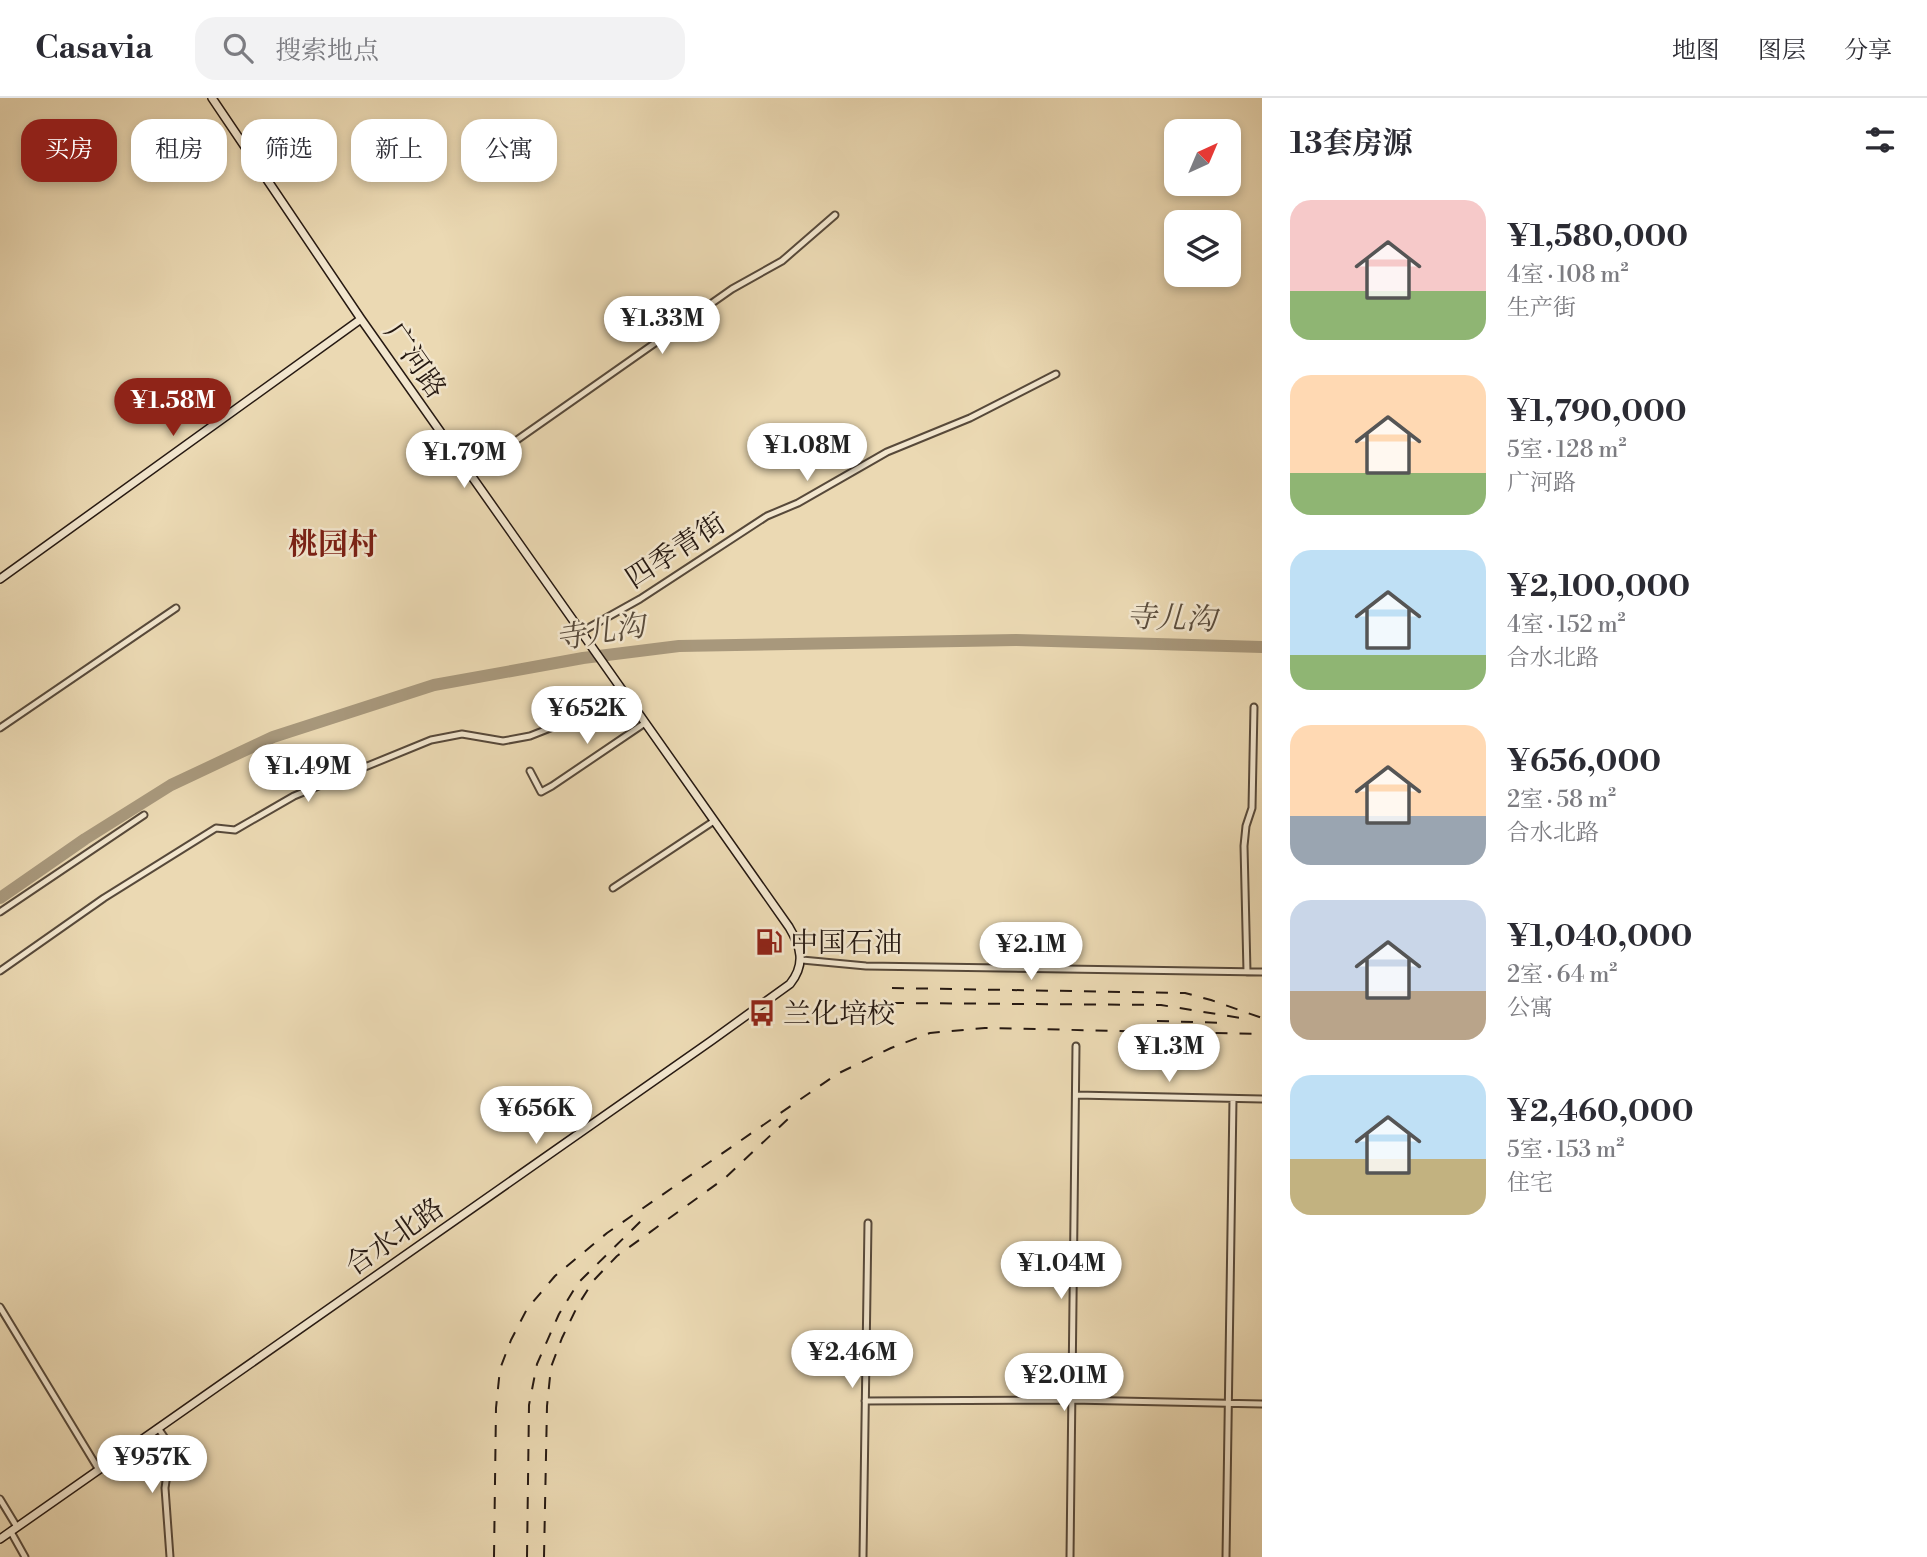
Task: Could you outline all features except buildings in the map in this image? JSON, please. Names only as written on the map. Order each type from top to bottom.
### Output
[{"type":"street","name":"广河路","points":[[212,98],[361,319],[637,712]]},
{"type":"street","points":[[470,473],[732,289],[782,261],[835,215]]},
{"type":"street","points":[[0,579],[361,319]]},
{"type":"street","name":"四季青街","points":[[581,632],[640,599],[767,516],[797,503],[887,452],[970,418],[1056,374]]},
{"type":"street","points":[[0,728],[176,608]]},
{"type":"street","points":[[1247,972],[1244,846],[1246,826],[1252,808],[1254,707]]},
{"type":"street","points":[[0,971],[104,898],[216,828],[235,830],[294,796],[432,740],[462,734],[503,741],[530,736],[573,719],[590,716],[613,722],[637,712],[789,927],[796,938],[802,960],[866,966],[1262,972]]},
{"type":"street","points":[[530,771],[541,792],[645,723]]},
{"type":"street","points":[[0,912],[144,815]]},
{"type":"street","points":[[613,888],[714,821]]},
{"type":"street","name":"合水北路","points":[[0,1539],[771,998],[790,984],[802,960]]},
{"type":"street","points":[[1070,1557],[1076,1046]]},
{"type":"street","points":[[1076,1095],[1262,1099]]},
{"type":"street","points":[[1226,1557],[1233,1099]]},
{"type":"street","points":[[863,1557],[868,1223]]},
{"type":"street","points":[[0,1307],[99,1470]]},
{"type":"street","points":[[865,1401],[1072,1400],[1262,1404]]},
{"type":"street","points":[[158,1428],[171,1447],[165,1488],[170,1557]]},
{"type":"street","points":[[0,1499],[25,1557]]},
{"type":"waterway","name":"寺儿沟","points":[[0,898],[85,839],[171,785],[273,737],[434,685],[583,658],[679,646],[1016,640],[1262,647]]},
{"type":"railway","points":[[892,988],[1185,993],[1262,1018]]},
{"type":"railway","points":[[892,1003],[1161,1005],[1241,1018]]},
{"type":"railway","points":[[1157,1021],[1227,1023]]},
{"type":"railway","points":[[494,1557],[496,1408],[500,1369],[527,1309],[555,1276],[607,1233],[837,1074],[930,1033],[985,1028],[1262,1034]]},
{"type":"railway","points":[[544,1557],[547,1406],[551,1367],[578,1305],[594,1280],[617,1256],[725,1178],[789,1118]]},
{"type":"railway","points":[[527,1557],[529,1405],[537,1364],[559,1314],[578,1283],[647,1215]]},
{"type":"place","name":"中国石油","points":[[769,942]]},
{"type":"place","name":"兰化培校","points":[[762,1013]]},
{"type":"district","name":"桃园村","points":[[333,544]]}]
